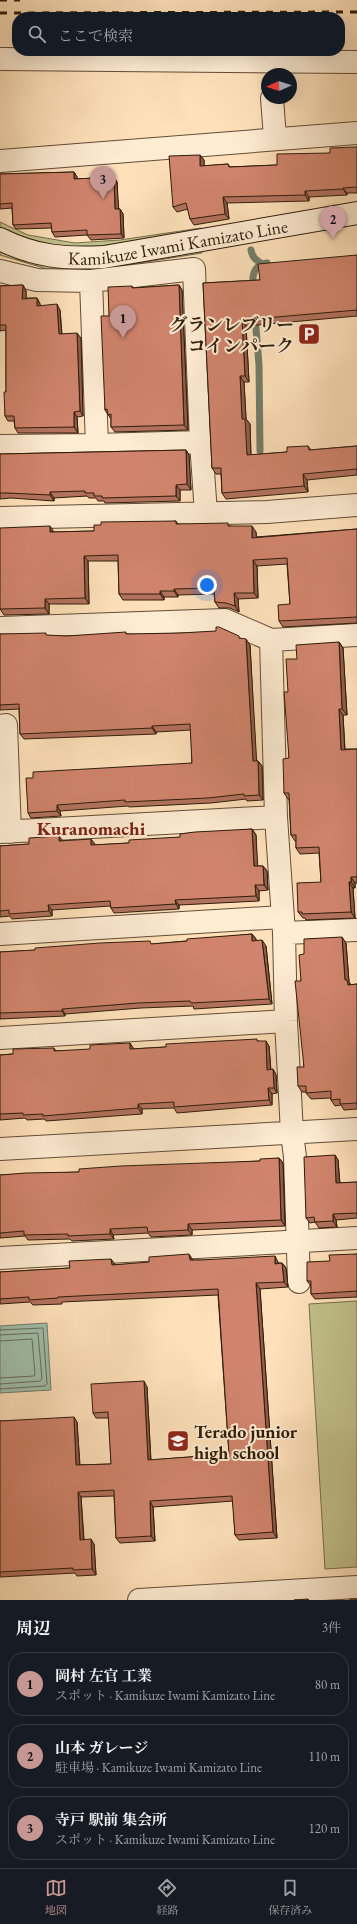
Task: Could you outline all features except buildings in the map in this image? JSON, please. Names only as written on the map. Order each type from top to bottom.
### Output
[{"type":"street","points":[[0,59],[270,67],[357,62]]},
{"type":"street","points":[[272,104],[275,138]]},
{"type":"street","points":[[0,161],[275,138],[357,133]]},
{"type":"street","name":"Kamikuze Iwami Kamizato Line","points":[[0,239],[12,245],[42,255],[73,259],[104,257],[357,213]]},
{"type":"street","points":[[0,271],[37,280],[90,281],[194,269],[201,442],[206,514]]},
{"type":"street","points":[[90,281],[96,446]]},
{"type":"street","points":[[0,446],[96,446],[201,442]]},
{"type":"street","points":[[0,518],[267,512],[357,505]]},
{"type":"street","points":[[0,628],[225,620],[271,640],[357,635]]},
{"type":"street","points":[[271,640],[276,816],[283,925],[292,1133],[295,1157],[299,1282]]},
{"type":"street","points":[[0,726],[6,726],[5,832],[276,816]]},
{"type":"street","points":[[0,934],[283,925],[357,930]]},
{"type":"street","points":[[0,1038],[286,1021]]},
{"type":"street","points":[[0,1149],[357,1129]]},
{"type":"street","points":[[0,1258],[357,1238]]},
{"type":"street","points":[[148,1600],[259,1596],[357,1587]]},
{"type":"green space","points":[[0,222],[28,235],[75,243],[120,240],[201,228],[202,253],[102,269],[47,269],[0,255]]},
{"type":"green space","points":[[357,1301],[357,1567],[325,1569],[309,1304]]},
{"type":"water","points":[[47,1323],[51,1390],[0,1393],[0,1326]]},
{"type":"waterway","points":[[251,250],[252,255],[258,262],[263,264]]},
{"type":"waterway","points":[[253,289],[253,276],[256,269],[258,266],[267,263]]},
{"type":"waterway","points":[[255,316],[259,365],[260,451]]},
{"type":"railway","points":[[0,0],[20,0]]},
{"type":"railway","points":[[345,12],[357,12]]},
{"type":"railway","points":[[0,13],[12,13]]},
{"type":"place","name":"寺戸 駅前 集会所","points":[[103,199]]},
{"type":"place","name":"山本 ガレージ","points":[[333,239]]},
{"type":"place","name":"グランレブリー コインパーク","points":[[309,334]]},
{"type":"place","name":"岡村 左官 工業","points":[[123,338]]},
{"type":"place","name":"Terado junior high school","points":[[178,1441]]},
{"type":"district","name":"Kuranomachi","points":[[91,828]]}]
